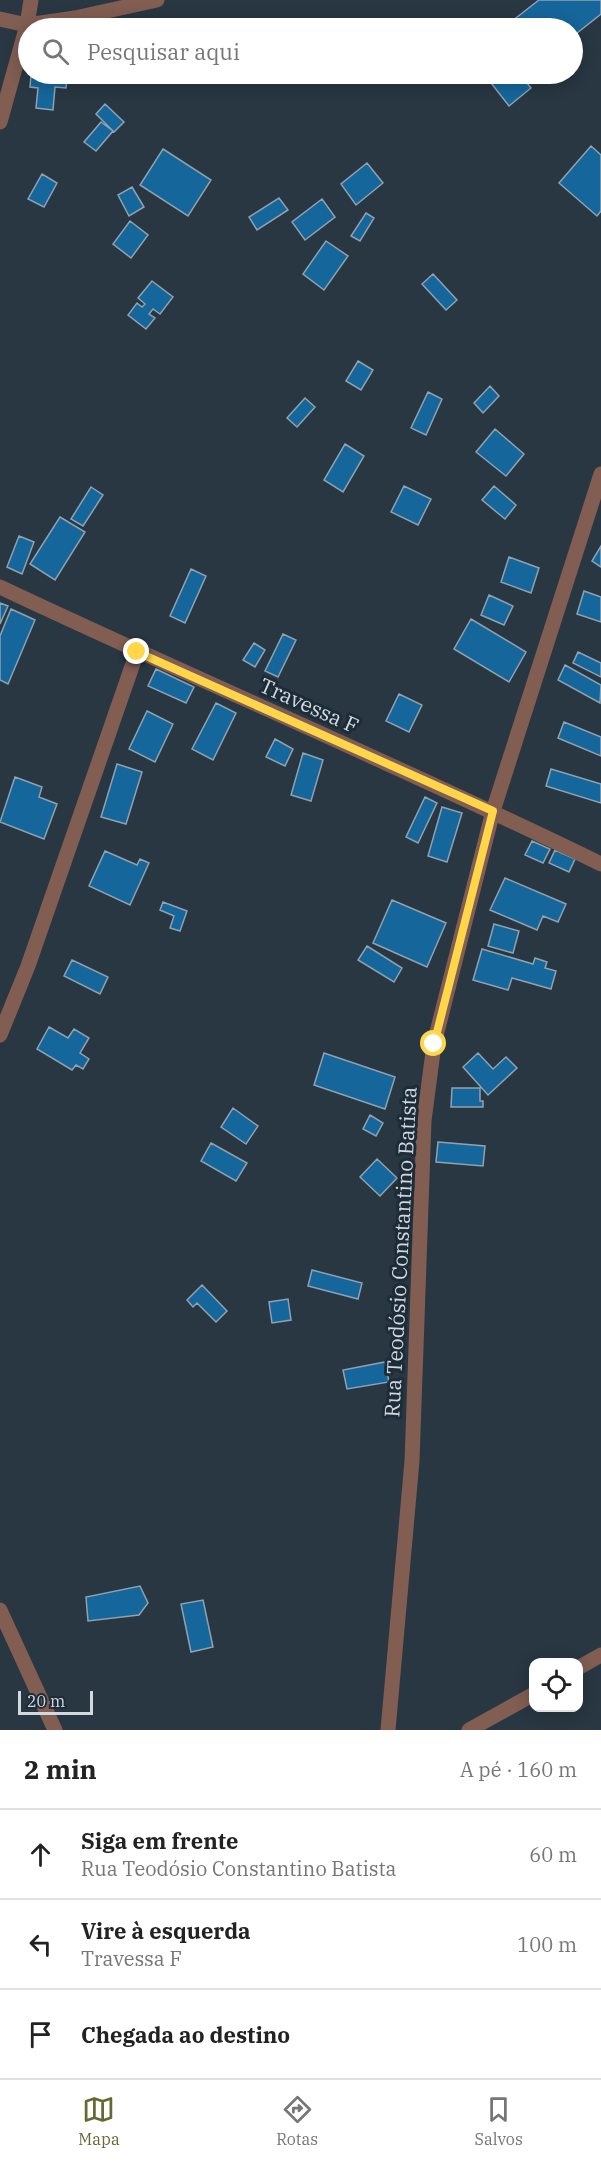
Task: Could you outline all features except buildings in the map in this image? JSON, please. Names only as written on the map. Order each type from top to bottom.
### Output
[{"type":"street","points":[[28,18],[31,0]]},
{"type":"street","points":[[75,18],[157,0]]},
{"type":"street","points":[[0,19],[18,23]]},
{"type":"street","points":[[0,122],[18,57]]},
{"type":"street","name":"Rua Teodósio Constantino Batista","points":[[388,1730],[412,1461],[424,1121],[434,1044],[493,811],[601,474]]},
{"type":"street","name":"Travessa F","points":[[0,587],[137,652],[493,811],[601,864]]},
{"type":"street","points":[[0,1035],[28,966],[137,652]]},
{"type":"street","points":[[0,1610],[55,1730]]},
{"type":"street","points":[[583,1666],[601,1655]]},
{"type":"street","points":[[469,1730],[529,1697]]},
{"type":"route","points":[[137,652],[493,811],[434,1044]]}]
